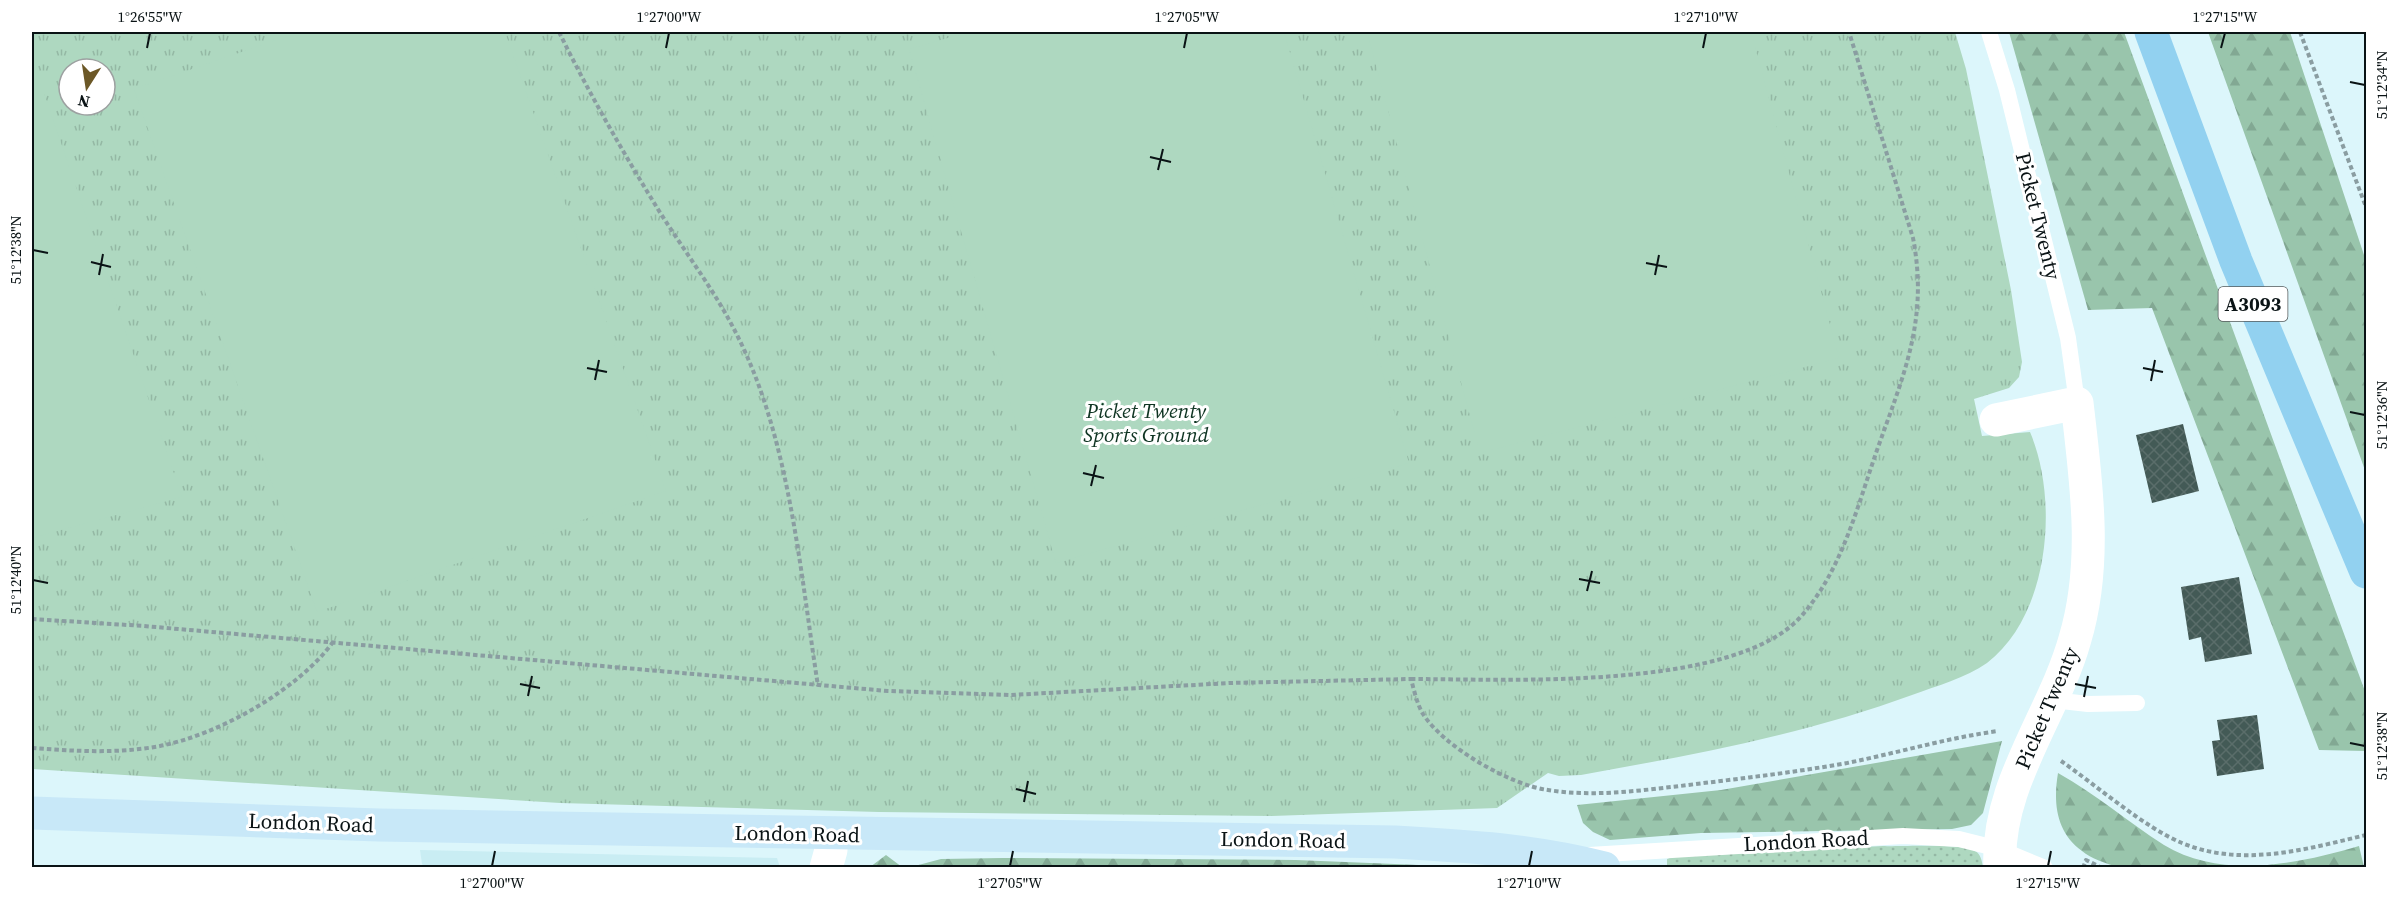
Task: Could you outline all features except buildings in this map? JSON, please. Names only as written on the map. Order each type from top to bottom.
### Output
[{"type":"main road","name":"A3093","points":[[2151,32],[2236,261],[2367,572]]},
{"type":"main road","name":"London Road","points":[[32,813],[379,825],[831,835],[1310,839],[1466,846],[1562,857],[1604,867]]},
{"type":"street","points":[[1996,420],[2077,403]]},
{"type":"street","name":"Picket Twenty","points":[[2000,858],[2001,830],[2010,796],[2053,700],[2076,638],[2087,570],[2086,486],[2077,403]]},
{"type":"street","points":[[826,867],[831,850],[831,835]]},
{"type":"lane","name":"Picket Twenty","points":[[1989,32],[2007,90],[2068,338],[2077,403]]},
{"type":"lane","points":[[2053,700],[2088,704],[2137,703]]},
{"type":"lane","name":"London Road","points":[[1562,857],[1903,836],[1959,838],[2000,858],[2045,867]]},
{"type":"path","points":[[559,32],[657,209],[707,281],[738,338],[762,394],[785,484],[818,686]]},
{"type":"path","points":[[32,619],[333,642],[818,686],[1011,695],[1230,683],[1621,676],[1681,669],[1734,656],[1773,637],[1803,615],[1819,594],[1831,573],[1856,513],[1911,350],[1920,298],[1919,267],[1913,238],[1849,32]]},
{"type":"path","points":[[2300,32],[2367,207]]},
{"type":"path","points":[[32,748],[75,751],[140,749],[191,737],[263,704],[293,684],[319,661],[333,642]]},
{"type":"path","points":[[1411,679],[1422,712],[1436,730],[1461,749],[1510,778],[1533,787],[1557,791],[1638,790],[1760,777],[2005,730]]},
{"type":"path","points":[[2058,759],[2158,830],[2181,843],[2205,851],[2237,854],[2295,852],[2367,835]]},
{"type":"path","points":[[2082,867],[2086,860],[2102,867]]},
{"type":"shaded area","points":[[420,850],[777,858],[780,867],[425,868],[422,864]]},
{"type":"green space","name":"Picket Twenty Sports Ground","points":[[32,32],[1955,32],[1966,69],[2011,290],[2022,362],[2019,377],[2009,388],[1974,399],[1982,436],[2030,432],[2039,459],[2046,522],[2043,555],[2036,587],[2024,616],[2008,642],[1987,663],[1970,673],[1872,709],[1748,742],[1581,775],[1559,776],[1548,773],[1497,808],[1272,816],[879,812],[560,803],[32,769]]},
{"type":"green space","points":[[300,32],[505,32],[666,491],[317,612],[134,89]]},
{"type":"green space","points":[[969,32],[1284,32],[1409,463],[1056,563],[909,49]]},
{"type":"green space","points":[[1367,32],[1751,32],[1839,358],[1480,453]]},
{"type":"green space","points":[[2009,32],[2124,32],[2366,694],[2366,751],[2319,750],[2152,308],[2088,310]]},
{"type":"green space","points":[[2208,32],[2290,32],[2366,261],[2366,473]]},
{"type":"green space","points":[[32,58],[182,497],[32,538]]},
{"type":"green space","points":[[2002,741],[1983,813],[1971,825],[1952,829],[1701,833],[1610,840],[1593,832],[1583,823],[1577,805],[1721,790]]},
{"type":"green space","points":[[2058,773],[2164,845],[2187,856],[2210,862],[2260,865],[2286,863],[2359,846],[2364,867],[2117,867],[2086,854],[2067,835],[2058,816],[2056,795]]},
{"type":"green space","points":[[1883,846],[1944,846],[1968,849],[1979,854],[1983,867],[1676,868],[1667,865],[1667,859],[1672,857]]},
{"type":"green space","points":[[886,855],[902,867],[870,867]]},
{"type":"green space","points":[[941,859],[1296,860],[1468,867],[911,867]]}]
